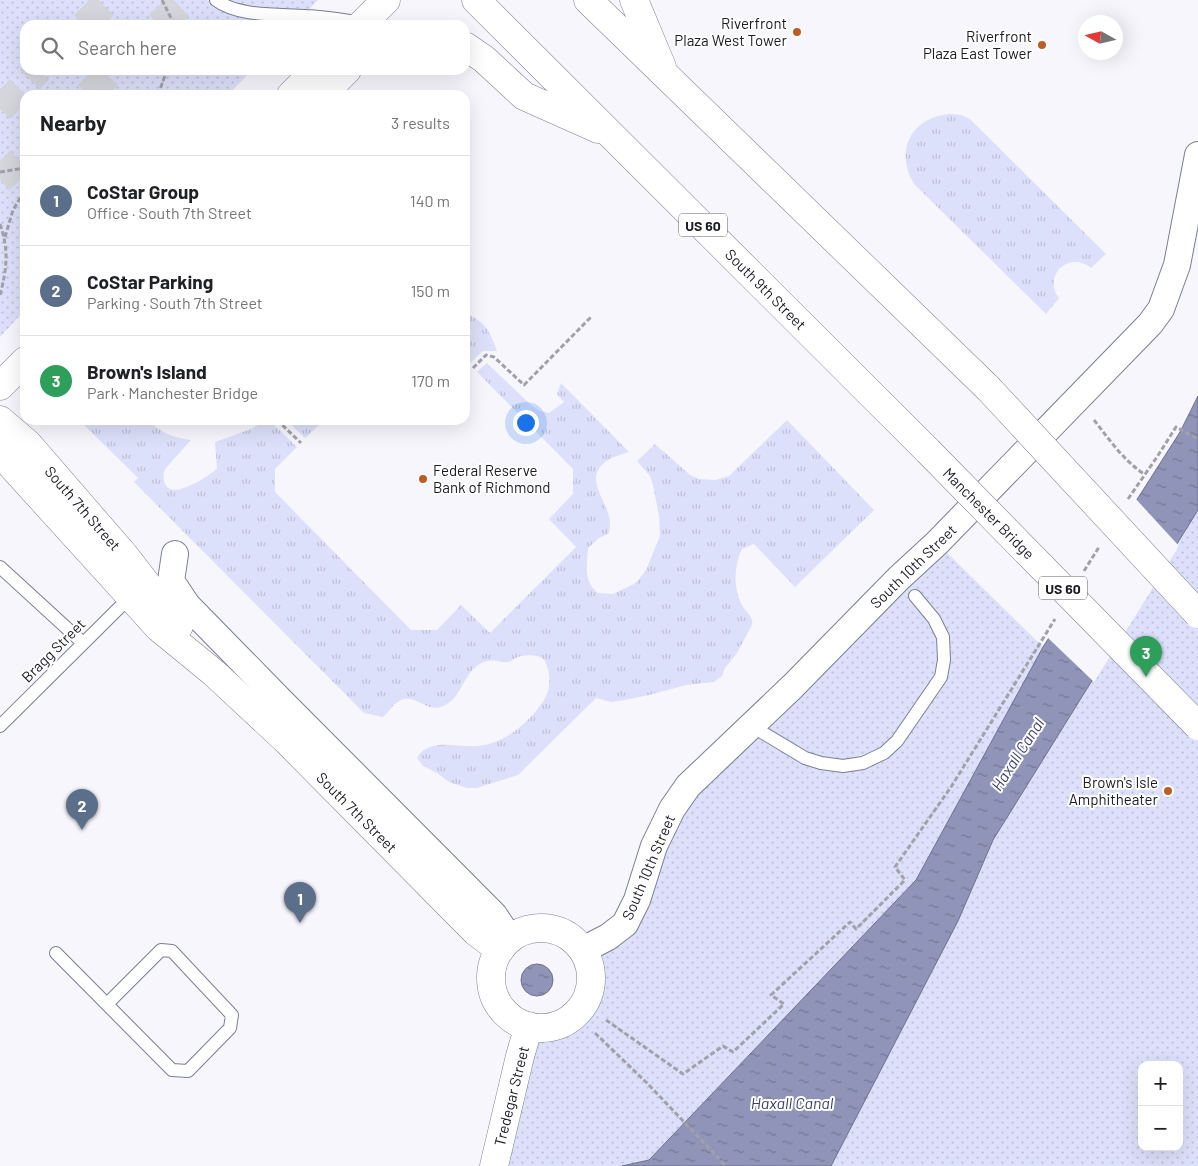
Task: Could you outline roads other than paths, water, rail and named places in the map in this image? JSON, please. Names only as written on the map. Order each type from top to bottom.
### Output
[{"type":"main road","points":[[367,20],[386,0]]},
{"type":"main road","name":"South 9th Street","points":[[476,0],[928,451]]},
{"type":"main road","points":[[588,0],[988,388],[1198,614]]},
{"type":"main road","points":[[634,0],[666,77]]},
{"type":"main road","points":[[470,49],[484,59],[524,96],[615,137]]},
{"type":"main road","points":[[296,90],[311,75]]},
{"type":"main road","points":[[327,90],[342,75]]},
{"type":"main road","points":[[0,386],[20,366]]},
{"type":"main road","name":"South 7th Street","points":[[0,420],[28,444],[125,556],[214,673]]},
{"type":"main road","name":"South 7th Street","points":[[0,443],[10,464],[159,628],[214,673],[287,741],[476,932],[505,944]]},
{"type":"main road","name":"Manchester Bridge","points":[[928,451],[1198,726]]},
{"type":"main road","points":[[541,928],[557,930],[572,938],[583,950],[591,969],[591,982],[588,994],[583,1006],[564,1023],[551,1027],[539,1028],[529,1026],[512,1019],[501,1008],[494,994],[492,979],[493,964],[505,944],[525,931],[541,928]]},
{"type":"main road","name":"Tredegar Street","points":[[494,1166],[529,1026]]},
{"type":"street","name":"South 10th Street","points":[[583,950],[608,937],[625,924],[636,900],[654,846],[672,809],[688,786],[793,686],[899,578],[937,543],[1150,324],[1161,309],[1177,266],[1198,155]]},
{"type":"street","points":[[174,554],[171,581],[187,605],[494,915],[505,944]]},
{"type":"lane","points":[[216,0],[234,8],[252,12],[334,20]]},
{"type":"lane","points":[[0,568],[83,643]]},
{"type":"lane","name":"Bragg Street","points":[[0,726],[130,596]]},
{"type":"lane","points":[[750,725],[805,758],[821,763],[843,766],[863,763],[884,753],[897,741],[941,678],[944,660],[943,636],[934,618],[914,596]]},
{"type":"lane","points":[[56,953],[172,1070],[188,1071],[230,1028],[232,1015],[172,951],[161,950],[107,1004]]},
{"type":"water","name":"Haxall Canal","points":[[1198,396],[1198,510],[993,840],[958,921],[831,1166],[622,1166],[649,1160],[916,880],[1043,647],[1180,432]]},
{"type":"water","points":[[537,964],[543,965],[548,969],[552,974],[552,986],[548,991],[543,995],[537,996],[531,995],[526,991],[522,986],[521,980],[522,974],[526,969],[531,965]]},
{"type":"tunnel","points":[[89,20],[109,0]]},
{"type":"tunnel","points":[[164,20],[185,0]]},
{"type":"tunnel","points":[[0,109],[34,75]]},
{"type":"tunnel","points":[[93,90],[108,75]]},
{"type":"tunnel","points":[[0,180],[20,161]]},
{"type":"place","name":"Riverfront Plaza West Tower","points":[[797,32]]},
{"type":"place","name":"Riverfront Plaza East Tower","points":[[1042,45]]},
{"type":"place","name":"Federal Reserve Bank of Richmond","points":[[423,479]]},
{"type":"place","name":"Brown's Island","points":[[1146,677]]},
{"type":"place","name":"Brown's Isle Amphitheater","points":[[1168,791]]},
{"type":"place","name":"CoStar Parking","points":[[82,830]]},
{"type":"place","name":"CoStar Group","points":[[300,923]]}]
